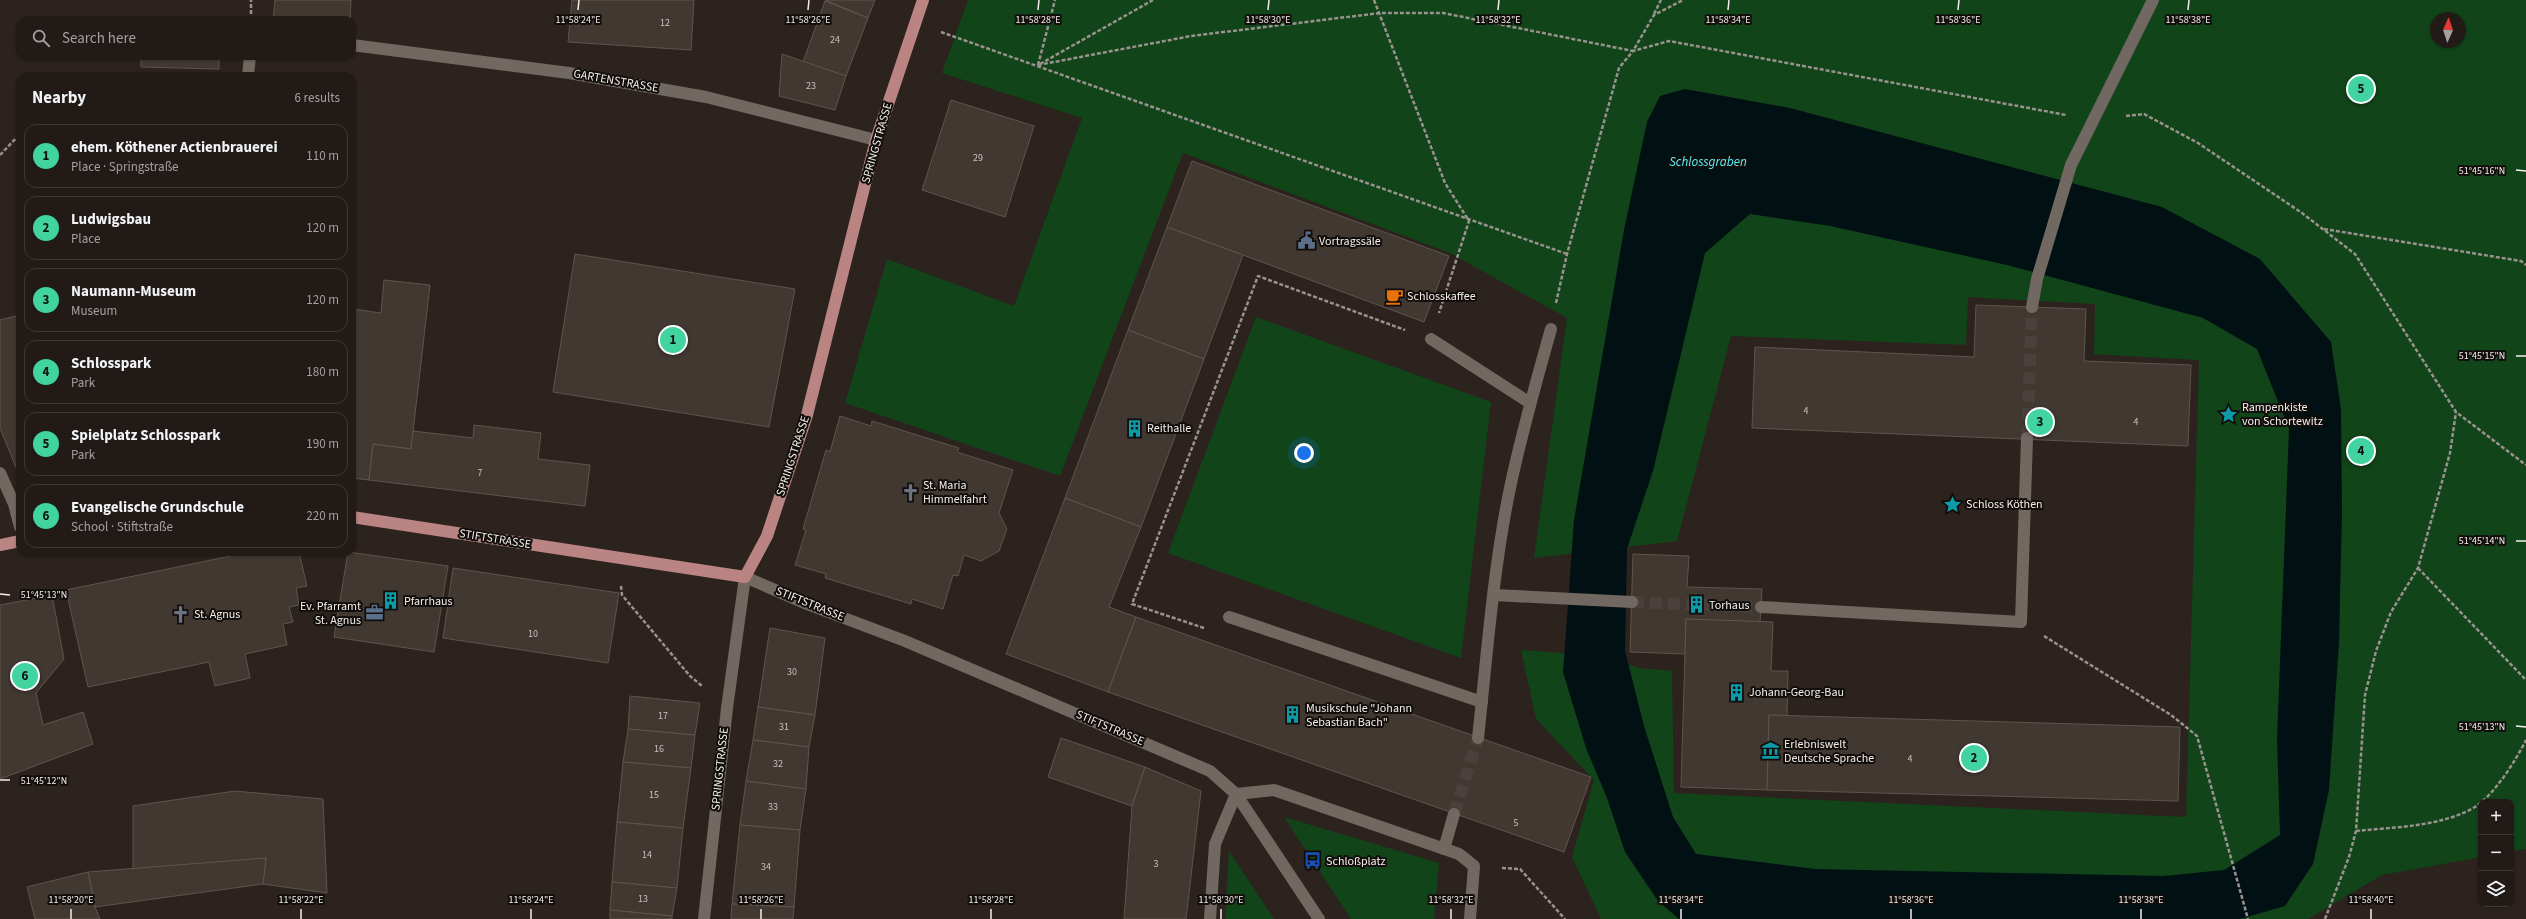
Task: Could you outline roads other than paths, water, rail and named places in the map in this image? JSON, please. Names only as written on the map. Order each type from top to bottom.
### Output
[{"type":"main road","name":"SPRINGSTRASSE","points":[[746,577],[767,536],[806,415],[876,140],[914,23],[923,0]]},
{"type":"main road","name":"STIFTSTRASSE","points":[[356,518],[746,577]]},
{"type":"main road","points":[[0,545],[16,542]]},
{"type":"street","points":[[2032,307],[2037,279],[2071,165],[2095,120],[2153,0]]},
{"type":"street","name":"GARTENSTRASSE","points":[[356,46],[570,72],[691,94],[876,140]]},
{"type":"street","points":[[248,72],[250,60]]},
{"type":"street","points":[[1478,738],[1494,595],[1510,489],[1530,403],[1551,329]]},
{"type":"street","points":[[1431,339],[1530,403]]},
{"type":"street","points":[[1761,607],[2021,622],[2026,438]]},
{"type":"street","points":[[0,472],[16,512]]},
{"type":"street","name":"SPRINGSTRASSE","points":[[704,919],[727,708],[746,577]]},
{"type":"street","name":"STIFTSTRASSE","points":[[746,577],[807,604],[905,641],[1210,771],[1236,794]]},
{"type":"street","points":[[1494,595],[1632,602]]},
{"type":"street","points":[[1229,617],[1482,702]]},
{"type":"street","points":[[1236,794],[1274,790],[1459,854],[1474,866],[1470,919]]},
{"type":"street","points":[[1210,919],[1215,844],[1236,794]]},
{"type":"street","points":[[1236,794],[1318,919]]},
{"type":"street","points":[[1444,849],[1454,814]]},
{"type":"water","name":"Schlossgraben","points":[[1685,89],[1790,108],[2162,207],[2260,259],[2331,342],[2341,409],[2342,512],[2339,642],[2329,790],[2313,864],[2285,906],[2240,919],[1679,919],[1658,901],[1625,852],[1607,798],[1586,748],[1563,672],[1574,520],[1624,230],[1647,122],[1660,96]],"holes":[[[1750,214],[1830,226],[2007,265],[2203,318],[2257,349],[2289,429],[2277,739],[2280,835],[2224,870],[2163,876],[1815,869],[1696,854],[1673,817],[1644,726],[1625,651],[1627,549],[1653,471],[1705,253]]]},
{"type":"tunnel","points":[[2027,438],[2032,307]]},
{"type":"tunnel","points":[[1632,602],[1761,607]]},
{"type":"tunnel","points":[[1454,814],[1478,738]]},
{"type":"place","name":"Spielplatz Schlosspark","points":[[2361,89]]},
{"type":"place","name":"Vortragssäle","points":[[1306,241]]},
{"type":"place","name":"Schlosskaffee","points":[[1394,296]]},
{"type":"place","name":"ehem. Köthener Actienbrauerei","points":[[673,340]]},
{"type":"place","name":"Rampenkiste von Schortewitz","points":[[2229,414]]},
{"type":"place","name":"Naumann-Museum","points":[[2040,422]]},
{"type":"place","name":"Reithalle","points":[[1134,428]]},
{"type":"place","name":"Schlosspark","points":[[2361,451]]},
{"type":"place","name":"St. Maria Himmelfahrt","points":[[910,492]]},
{"type":"place","name":"Schloss Köthen","points":[[1953,504]]},
{"type":"place","name":"Pfarrhaus","points":[[391,601]]},
{"type":"place","name":"Torhaus","points":[[1696,605]]},
{"type":"place","name":"Ev. Pfarramt St. Agnus","points":[[374,613]]},
{"type":"place","name":"St. Agnus","points":[[181,614]]},
{"type":"place","name":"Evangelische Grundschule","points":[[25,676]]},
{"type":"place","name":"Johann-Georg-Bau","points":[[1736,692]]},
{"type":"place","name":"Musikschule \"Johann Sebastian Bach\"","points":[[1293,715]]},
{"type":"place","name":"Erlebniswelt Deutsche Sprache","points":[[1771,751]]},
{"type":"place","name":"Ludwigsbau","points":[[1974,758]]},
{"type":"place","name":"Schloßplatz","points":[[1313,861]]}]
